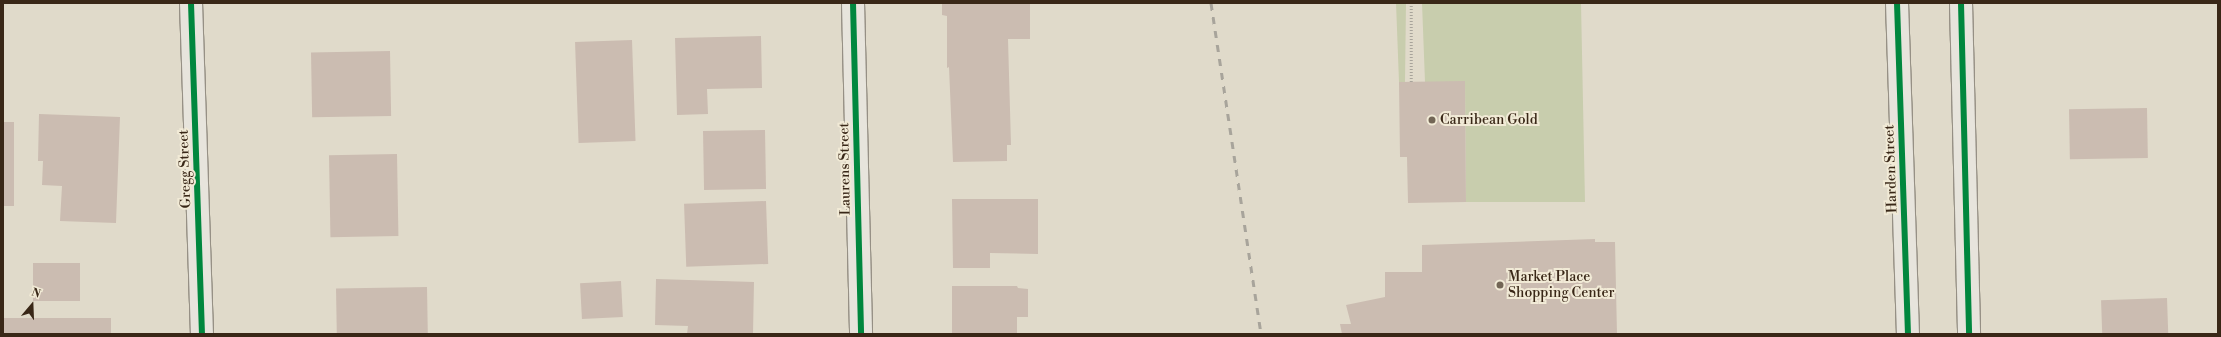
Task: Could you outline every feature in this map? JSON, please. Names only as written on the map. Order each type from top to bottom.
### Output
[{"type":"street","name":"Gregg Street","points":[[191,3],[202,334]]},
{"type":"street","name":"Laurens Street","points":[[853,3],[861,334]]},
{"type":"street","name":"Harden Street","points":[[1897,3],[1908,334]]},
{"type":"street","points":[[1961,3],[1969,334]]},
{"type":"path","points":[[1411,3],[1411,82]]},
{"type":"green space","points":[[1396,3],[1406,3],[1405,82],[1399,82]]},
{"type":"green space","points":[[1422,3],[1581,3],[1585,202],[1466,202],[1465,82],[1425,82]]},
{"type":"building","points":[[942,3],[1030,3],[1030,39],[1008,39],[1011,145],[1007,145],[1007,161],[953,162],[949,67],[947,68],[947,16],[942,15]]},
{"type":"building","points":[[761,36],[762,88],[707,89],[708,114],[677,115],[675,38]]},
{"type":"building","points":[[632,40],[636,141],[579,143],[575,42]]},
{"type":"building","points":[[390,51],[391,116],[312,117],[311,52]]},
{"type":"building","name":"Carribean Gold","points":[[1465,81],[1466,202],[1408,203],[1407,157],[1400,157],[1399,82]]},
{"type":"building","points":[[2147,108],[2148,158],[2070,159],[2069,109]]},
{"type":"building","points":[[39,114],[120,117],[116,223],[60,221],[62,186],[42,185],[43,161],[38,161]]},
{"type":"building","points":[[3,122],[14,122],[14,206],[3,206]]},
{"type":"building","points":[[765,130],[766,189],[704,190],[703,131]]},
{"type":"building","points":[[397,154],[398,236],[330,237],[329,155]]},
{"type":"building","points":[[952,199],[1038,199],[1038,254],[990,253],[990,268],[953,268]]},
{"type":"building","points":[[766,201],[768,264],[686,267],[684,204]]},
{"type":"building","name":"Market Place Shopping Center","points":[[1595,239],[1595,242],[1615,242],[1617,334],[1342,334],[1340,324],[1351,324],[1346,305],[1385,297],[1385,272],[1422,272],[1422,245]]},
{"type":"building","points":[[33,263],[80,263],[80,301],[33,301]]},
{"type":"building","points":[[656,279],[754,282],[753,334],[687,334],[688,326],[655,325]]},
{"type":"building","points":[[621,281],[623,317],[582,319],[580,283]]},
{"type":"building","points":[[952,286],[1017,286],[1018,288],[1028,289],[1028,317],[1017,317],[1017,334],[952,334]]},
{"type":"building","points":[[427,287],[428,334],[337,334],[336,289]]},
{"type":"building","points":[[2167,298],[2168,334],[2102,334],[2101,300]]},
{"type":"building","points":[[3,318],[111,318],[111,334],[3,334]]},
{"type":"railway","points":[[1211,3],[1261,334]]},
{"type":"cycle path","points":[[191,3],[202,334]]},
{"type":"cycle path","points":[[853,3],[861,334]]},
{"type":"cycle path","points":[[1897,3],[1908,334]]},
{"type":"cycle path","points":[[1961,3],[1969,334]]},
{"type":"place","name":"Carribean Gold","points":[[1432,120]]},
{"type":"place","name":"Market Place Shopping Center","points":[[1500,285]]}]
